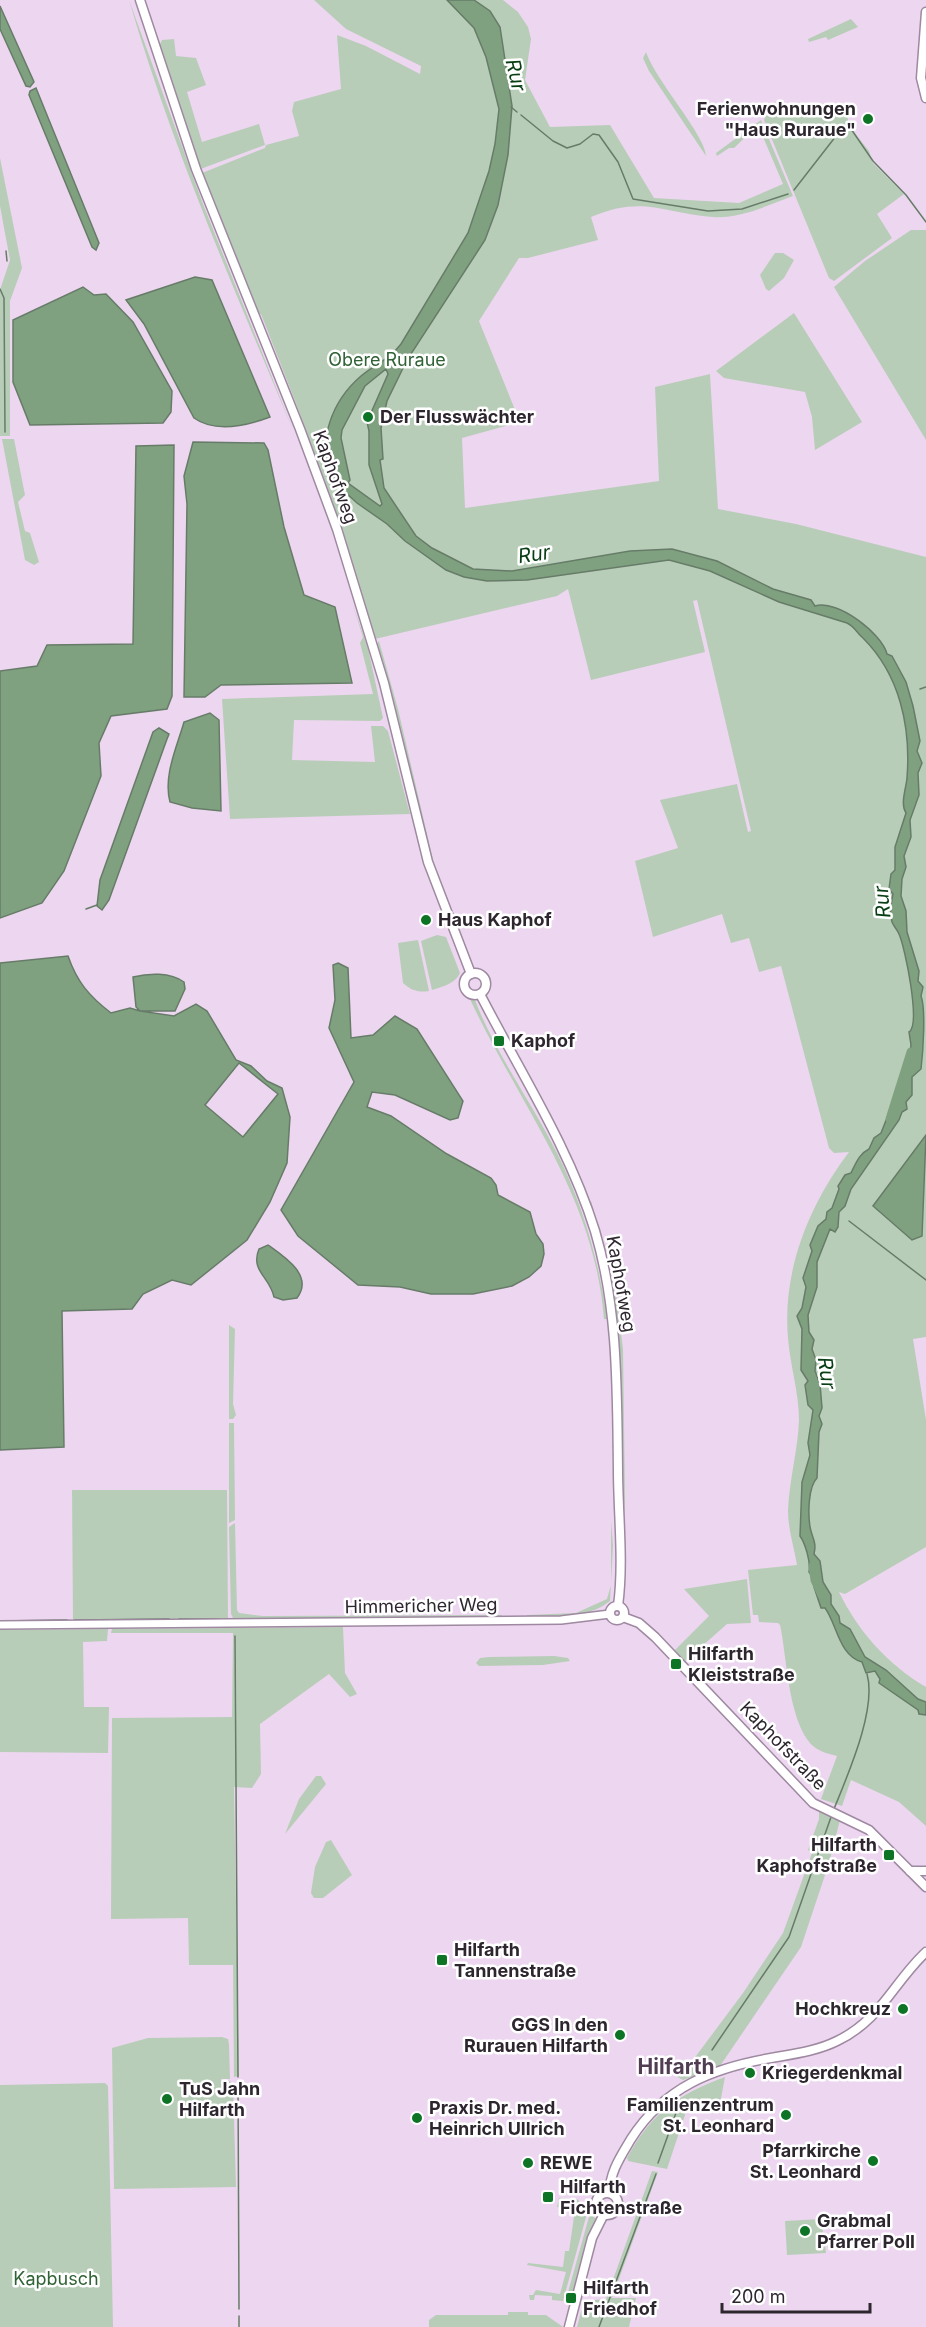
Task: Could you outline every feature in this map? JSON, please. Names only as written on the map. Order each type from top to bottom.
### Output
[{"type":"main road","name":"Kaphofweg","points":[[140,0],[196,169],[300,429],[337,529],[384,683],[428,862],[471,974]]},
{"type":"main road","points":[[926,12],[921,78],[926,98]]},
{"type":"main road","name":"Kaphofweg","points":[[471,974],[479,974],[485,980],[484,989],[480,994],[470,994],[466,989],[465,980],[471,974]]},
{"type":"main road","name":"Kaphofweg","points":[[480,994],[569,1164],[586,1205],[602,1259],[611,1308],[616,1362],[618,1606]]},
{"type":"main road","points":[[618,1606],[624,1610],[623,1617],[616,1621],[610,1614],[612,1608],[618,1606]]},
{"type":"main road","name":"Kaphofstraße","points":[[623,1617],[639,1623],[654,1636],[813,1803],[838,1813],[869,1830],[926,1887]]},
{"type":"main road","points":[[910,1871],[926,1871]]},
{"type":"main road","points":[[610,2193],[613,2173],[632,2137],[653,2110],[673,2092],[692,2080],[736,2064],[805,2052],[838,2041],[864,2025],[880,2011],[926,1952]]},
{"type":"main road","points":[[610,2193],[617,2199],[618,2207],[612,2213],[604,2214],[598,2210],[597,2201],[601,2195],[610,2193]]},
{"type":"main road","points":[[569,2327],[591,2238],[604,2214]]},
{"type":"street","name":"Himmericher Weg","points":[[0,1625],[561,1620],[610,1614]]},
{"type":"green space","points":[[129,0],[203,204],[293,430],[184,163]]},
{"type":"green space","name":"Obere Ruraue","points":[[314,0],[503,0],[518,12],[528,27],[531,39],[525,80],[550,127],[610,125],[654,198],[739,203],[783,184],[758,125],[734,148],[729,148],[717,156],[716,153],[761,120],[793,196],[754,211],[723,217],[695,215],[652,207],[625,207],[591,217],[598,240],[528,258],[519,258],[479,321],[520,422],[462,438],[465,508],[659,481],[655,387],[710,374],[718,509],[796,524],[926,557],[926,1337],[913,1339],[926,1420],[926,1547],[845,1594],[839,1592],[855,1620],[875,1646],[899,1668],[926,1687],[926,1826],[899,1802],[851,1780],[842,1806],[821,1799],[837,1756],[819,1750],[809,1741],[801,1728],[790,1692],[780,1625],[759,1622],[758,1615],[753,1615],[748,1570],[797,1565],[788,1511],[799,1420],[788,1338],[789,1288],[801,1240],[811,1216],[835,1172],[849,1152],[834,1153],[829,1148],[781,966],[759,972],[749,938],[731,943],[722,914],[653,937],[635,861],[678,848],[660,800],[737,784],[748,832],[751,831],[697,600],[693,601],[705,652],[591,680],[568,589],[557,596],[375,639],[333,506],[317,467],[318,458],[315,459],[260,317],[304,424],[261,314],[256,315],[202,173],[265,148],[266,145],[299,136],[292,111],[294,102],[341,89],[337,35],[366,46],[420,74],[421,66],[346,29]]},
{"type":"green space","points":[[851,19],[858,27],[828,40],[826,37],[809,42],[808,39]]},
{"type":"green space","points":[[174,39],[176,56],[196,58],[206,85],[187,92],[202,142],[259,124],[265,145],[198,170],[158,48],[162,40]]},
{"type":"green space","points":[[646,52],[651,64],[698,135],[706,156],[649,71],[643,58]]},
{"type":"green space","points":[[846,109],[849,126],[869,151],[873,163],[904,194],[877,214],[892,238],[834,281],[829,278],[764,120],[766,115],[772,114]]},
{"type":"green space","points":[[0,158],[22,268],[10,301],[10,436],[0,436],[0,290],[10,260],[0,206]]},
{"type":"green space","points":[[911,230],[926,230],[926,440],[834,287],[865,261]]},
{"type":"green space","points":[[775,253],[783,253],[794,260],[784,278],[769,291],[760,275]]},
{"type":"green space","points":[[794,313],[862,422],[815,450],[812,417],[805,392],[724,378],[716,371]]},
{"type":"green space","points":[[2,439],[14,439],[25,495],[18,502],[25,531],[30,533],[39,562],[34,565],[25,560]]},
{"type":"green space","points":[[352,603],[368,648],[383,718],[380,721],[294,720],[292,760],[375,762],[371,726],[383,726],[388,731],[410,814],[230,819],[222,699],[373,694],[360,643],[363,637]]},
{"type":"green space","points":[[379,641],[398,709],[434,864],[472,962],[468,962],[430,860],[376,645]]},
{"type":"green space","points":[[437,935],[446,937],[460,973],[452,982],[432,990],[421,941]]},
{"type":"green space","points":[[418,940],[429,991],[421,992],[403,983],[398,943]]},
{"type":"green space","points":[[469,997],[475,1000],[492,1038],[557,1153],[575,1193],[589,1234],[607,1319],[604,1319],[597,1274],[586,1231],[570,1191],[552,1152]]},
{"type":"green space","points":[[591,1201],[616,1293],[623,1349],[625,1497],[622,1566],[620,1369],[588,1204]]},
{"type":"green space","points":[[229,1325],[235,1329],[233,1404],[236,1415],[233,1419],[229,1419]]},
{"type":"green space","points":[[229,1423],[234,1423],[235,1520],[229,1523]]},
{"type":"green space","points":[[72,1490],[227,1490],[228,1620],[73,1621]]},
{"type":"green space","points":[[611,1521],[613,1546],[611,1583]]},
{"type":"green space","points":[[235,1523],[237,1610],[239,1613],[263,1616],[502,1615],[502,1617],[234,1620],[231,1614],[229,1527]]},
{"type":"green space","points":[[747,1579],[751,1623],[727,1624],[684,1662],[674,1651],[709,1616],[684,1589]]},
{"type":"green space","points":[[611,1586],[610,1601],[591,1611],[571,1616],[527,1617],[527,1615],[576,1613],[607,1599]]},
{"type":"green space","points":[[343,1627],[345,1673],[357,1694],[350,1697],[329,1674],[260,1724],[261,1774],[252,1788],[234,1787],[239,2076],[234,2077],[233,1965],[189,1965],[188,1918],[111,1919],[112,1718],[232,1717],[233,1633],[111,1633],[112,1629]]},
{"type":"green space","points":[[108,1629],[107,1641],[83,1642],[84,1707],[109,1707],[108,1753],[0,1752],[0,1630]]},
{"type":"green space","points":[[554,1656],[568,1658],[570,1661],[543,1665],[479,1666],[476,1663],[480,1658],[489,1657]]},
{"type":"green space","points":[[316,1776],[321,1776],[326,1784],[285,1834],[299,1799]]},
{"type":"green space","points":[[819,1810],[840,1820],[829,1863],[801,1947],[720,2066],[683,2080],[669,2072],[668,2063],[684,2068],[696,2066],[693,2060],[743,1993],[783,1933],[812,1853],[808,1850],[819,1819]]},
{"type":"green space","points":[[331,1840],[352,1875],[323,1898],[314,1898],[311,1893],[315,1867],[326,1842]]},
{"type":"green space","name":"TuS Jahn Hilfarth","points":[[222,2037],[228,2039],[229,2044],[230,2079],[221,2079],[221,2085],[228,2080],[233,2084],[236,2187],[114,2189],[112,2048],[148,2038]]},
{"type":"green space","points":[[725,2077],[719,2109],[690,2100],[667,2169],[628,2161],[627,2158],[646,2128],[667,2107],[679,2098]]},
{"type":"green space","name":"Kapbusch","points":[[105,2083],[108,2086],[113,2327],[0,2327],[0,2085]]},
{"type":"green space","points":[[652,2171],[658,2172],[612,2298],[636,2298],[629,2327],[577,2327],[584,2301],[606,2299]]},
{"type":"green space","points":[[559,2198],[577,2199],[588,2210],[563,2301],[552,2300],[552,2296],[535,2295],[534,2300],[530,2300],[529,2295],[533,2295],[536,2290],[560,2294],[566,2272],[527,2265],[528,2263],[563,2267],[565,2251],[569,2251],[575,2210],[557,2207]]},
{"type":"green space","points":[[590,2213],[596,2219],[577,2274],[573,2295],[565,2303]]},
{"type":"green space","points":[[821,2219],[826,2253],[787,2255],[785,2221]]},
{"type":"green space","points":[[508,2312],[546,2315],[563,2327],[429,2327],[429,2320],[436,2315],[508,2315]]},
{"type":"shaded area","points":[[447,0],[474,0],[490,11],[500,27],[512,106],[508,155],[498,205],[485,240],[407,360],[387,401],[381,428],[383,459],[380,460],[384,488],[416,536],[432,548],[473,569],[512,571],[630,551],[672,549],[717,561],[773,589],[811,600],[815,606],[824,605],[835,608],[858,620],[877,637],[887,654],[892,656],[906,682],[913,706],[920,741],[917,751],[922,763],[918,773],[919,795],[910,820],[911,837],[904,856],[906,867],[902,879],[901,896],[906,911],[907,932],[919,971],[918,981],[923,987],[921,996],[924,1020],[921,1069],[912,1077],[912,1095],[906,1102],[907,1109],[902,1112],[899,1120],[851,1189],[845,1206],[839,1212],[838,1227],[835,1232],[830,1229],[817,1262],[817,1287],[808,1315],[809,1332],[814,1340],[812,1349],[816,1360],[815,1371],[820,1384],[822,1408],[819,1416],[822,1424],[819,1432],[817,1478],[810,1494],[809,1515],[815,1543],[814,1554],[820,1561],[823,1582],[831,1595],[831,1604],[839,1616],[840,1623],[850,1629],[865,1657],[886,1670],[918,1699],[926,1702],[926,1715],[919,1714],[918,1710],[879,1683],[880,1679],[875,1671],[866,1673],[862,1662],[854,1659],[843,1646],[825,1608],[821,1608],[814,1587],[817,1582],[809,1572],[807,1553],[800,1536],[802,1482],[810,1455],[808,1443],[813,1410],[808,1405],[805,1385],[808,1381],[801,1370],[802,1329],[797,1316],[802,1308],[806,1287],[803,1278],[812,1251],[810,1245],[818,1226],[826,1219],[827,1212],[832,1208],[838,1186],[845,1175],[851,1173],[860,1156],[869,1149],[874,1138],[881,1133],[889,1113],[898,1102],[907,1073],[911,1045],[909,1032],[912,1026],[913,1001],[911,985],[902,942],[891,919],[893,894],[889,889],[891,874],[895,870],[895,847],[906,813],[903,801],[907,778],[907,740],[900,703],[886,668],[876,653],[847,623],[779,602],[710,571],[669,560],[527,580],[487,581],[464,577],[446,570],[357,503],[333,477],[328,464],[327,436],[335,409],[342,397],[361,376],[392,354],[401,344],[468,233],[489,171],[499,109],[486,57],[474,28]],"holes":[[[386,369],[388,374],[367,422],[369,465],[382,504],[380,506],[348,483],[350,480],[341,438],[342,430],[365,386]]]},
{"type":"shaded area","points":[[0,6],[34,82],[30,87],[26,86],[0,29]]},
{"type":"shaded area","points":[[36,88],[99,243],[96,250],[92,247],[29,95],[30,91]]},
{"type":"shaded area","points":[[195,277],[212,280],[270,417],[251,423],[221,427],[202,423],[194,418],[144,324],[126,300]]},
{"type":"shaded area","points":[[83,287],[94,295],[106,294],[133,322],[172,391],[171,412],[163,423],[30,425],[13,382],[13,320]]},
{"type":"shaded area","points":[[193,442],[264,443],[268,450],[284,527],[304,595],[335,607],[352,683],[221,685],[205,697],[184,697],[187,504],[184,476]]},
{"type":"shaded area","points":[[174,445],[172,696],[167,709],[111,716],[99,743],[101,776],[64,871],[42,903],[0,918],[0,671],[37,666],[47,645],[133,644],[136,446]]},
{"type":"shaded area","points":[[210,713],[219,720],[221,811],[192,808],[170,802],[168,792],[172,762],[184,722]]},
{"type":"shaded area","points":[[159,728],[169,734],[109,900],[102,910],[97,906],[100,880],[153,732]]},
{"type":"shaded area","points":[[68,956],[85,988],[111,1013],[130,1008],[174,1016],[196,1004],[207,1011],[236,1060],[251,1066],[267,1081],[282,1088],[290,1117],[287,1163],[270,1202],[247,1240],[191,1285],[172,1280],[143,1294],[132,1309],[62,1311],[64,1447],[0,1450],[0,963]],"holes":[[[239,1063],[278,1094],[243,1137],[205,1105]]]},
{"type":"shaded area","points":[[338,963],[348,968],[351,1038],[373,1035],[395,1016],[417,1029],[463,1101],[458,1118],[450,1120],[395,1095],[372,1092],[367,1107],[391,1116],[447,1154],[491,1178],[496,1185],[498,1195],[530,1212],[536,1234],[543,1244],[544,1254],[541,1266],[529,1277],[512,1286],[473,1294],[431,1294],[400,1287],[358,1285],[298,1236],[281,1210],[354,1082],[329,1028],[335,1000],[333,965]]},
{"type":"shaded area","points":[[159,974],[172,976],[184,982],[185,989],[175,1011],[140,1011],[136,1007],[133,977]]},
{"type":"shaded area","points":[[926,1135],[922,1236],[912,1240],[873,1206]]},
{"type":"shaded area","points":[[268,1245],[289,1261],[300,1275],[301,1290],[297,1298],[283,1300],[274,1297],[257,1263],[259,1249]]},
{"type":"waterway","points":[[511,107],[517,112]]},
{"type":"waterway","points":[[521,115],[553,141],[567,148],[580,144],[593,134],[599,135],[618,162],[633,199],[708,211],[742,209],[788,194]]},
{"type":"waterway","points":[[794,190],[836,136],[849,126],[873,161],[906,195],[926,222]]},
{"type":"waterway","points":[[6,251],[7,261]]},
{"type":"waterway","points":[[0,289],[4,298],[5,432]]},
{"type":"waterway","points":[[920,689],[926,687]]},
{"type":"waterway","points":[[86,909],[97,905]]},
{"type":"waterway","name":"Rur","points":[[890,1119],[911,1052]]},
{"type":"waterway","points":[[849,1221],[926,1280]]},
{"type":"waterway","name":"Rur","points":[[813,1566],[815,1580],[822,1595]]},
{"type":"waterway","points":[[75,1620],[169,1619]]},
{"type":"waterway","points":[[179,1619],[218,1619]]},
{"type":"waterway","points":[[0,1621],[67,1620]]},
{"type":"waterway","points":[[235,1636],[238,2077]]},
{"type":"waterway","points":[[834,1809],[865,1723],[869,1688],[867,1674]]},
{"type":"waterway","points":[[712,2050],[789,1937],[831,1817]]},
{"type":"waterway","points":[[238,2083],[239,2309]]},
{"type":"waterway","points":[[658,2163],[677,2110]]},
{"type":"waterway","points":[[599,2327],[656,2174]]},
{"type":"waterway","points":[[239,2316],[239,2327]]},
{"type":"place","name":"Ferienwohnungen \"Haus Ruraue\"","points":[[868,119]]},
{"type":"place","name":"Der Flusswächter","points":[[368,417]]},
{"type":"place","name":"Haus Kaphof","points":[[426,920]]},
{"type":"place","name":"Kaphof","points":[[499,1041]]},
{"type":"place","name":"Hilfarth Kleiststraße","points":[[676,1664]]},
{"type":"place","name":"Hilfarth Kaphofstraße","points":[[889,1855]]},
{"type":"place","name":"Hilfarth Tannenstraße","points":[[442,1960]]},
{"type":"place","name":"Hochkreuz","points":[[903,2009]]},
{"type":"place","name":"GGS In den Rurauen Hilfarth","points":[[620,2035]]},
{"type":"place","name":"Kriegerdenkmal","points":[[750,2073]]},
{"type":"place","name":"TuS Jahn Hilfarth","points":[[167,2099]]},
{"type":"place","name":"Familienzentrum St. Leonhard","points":[[786,2115]]},
{"type":"place","name":"Praxis Dr. med. Heinrich Ullrich","points":[[417,2118]]},
{"type":"place","name":"Pfarrkirche St. Leonhard","points":[[873,2161]]},
{"type":"place","name":"REWE","points":[[528,2163]]},
{"type":"place","name":"Hilfarth Fichtenstraße","points":[[548,2197]]},
{"type":"place","name":"Grabmal Pfarrer Poll","points":[[805,2231]]},
{"type":"place","name":"Hilfarth Friedhof","points":[[571,2298]]},
{"type":"district","name":"Hilfarth","points":[[676,2067]]}]
